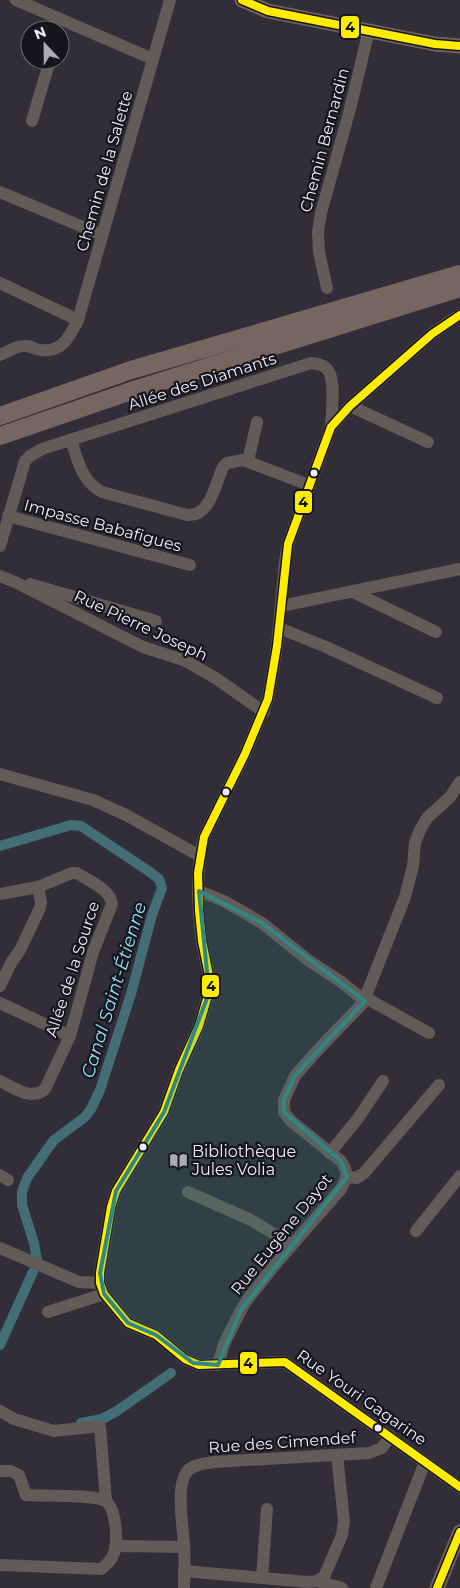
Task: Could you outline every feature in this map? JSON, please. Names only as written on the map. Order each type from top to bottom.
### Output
[{"type":"highway","points":[[0,416],[131,370],[460,274]]},
{"type":"highway","points":[[0,436],[137,389],[460,288]]},
{"type":"main road","points":[[242,0],[268,11],[435,44],[460,46]]},
{"type":"main road","points":[[437,1588],[460,1532]]},
{"type":"street","points":[[16,0],[51,20]]},
{"type":"street","name":"Chemin de la Salette","points":[[0,355],[27,345],[41,350],[53,350],[67,340],[78,320],[170,0]]},
{"type":"street","points":[[70,29],[153,59]]},
{"type":"street","name":"Chemin Bernardin","points":[[326,288],[318,252],[318,232],[321,213],[350,109],[369,30]]},
{"type":"street","points":[[32,121],[47,70]]},
{"type":"street","points":[[0,192],[102,235]]},
{"type":"street","points":[[0,284],[78,320]]},
{"type":"street","points":[[102,1289],[103,1252],[111,1207],[116,1191],[164,1112],[209,993],[209,977],[201,936],[200,856],[204,837],[264,712],[273,671],[288,544],[309,485],[331,428],[350,406],[432,334],[460,316]]},
{"type":"street","name":"Allée des Diamants","points":[[8,516],[25,461],[42,449],[311,363],[326,367],[331,373],[331,428]]},
{"type":"street","points":[[350,406],[428,442]]},
{"type":"street","points":[[248,461],[257,422]]},
{"type":"street","points":[[71,440],[82,472],[93,487],[102,492],[186,516],[194,516],[201,513],[207,505],[222,467],[227,462],[235,460],[248,461],[309,485]]},
{"type":"street","points":[[0,546],[8,516]]},
{"type":"street","name":"Impasse Babafigues","points":[[8,516],[190,565]]},
{"type":"street","points":[[281,606],[460,569]]},
{"type":"street","name":"Rue Pierre Joseph","points":[[0,576],[143,647],[186,661],[217,679],[264,712]]},
{"type":"street","points":[[15,582],[37,585],[156,621]]},
{"type":"street","points":[[353,592],[436,632]]},
{"type":"street","points":[[279,628],[326,647],[437,698]]},
{"type":"street","points":[[0,774],[93,800],[151,828],[200,856]]},
{"type":"street","name":"Rue Eugène Dayot","points":[[218,1365],[224,1344],[241,1310],[292,1245],[341,1189],[347,1177],[346,1169],[341,1162],[291,1121],[284,1112],[284,1100],[295,1076],[365,999],[405,897],[420,830],[427,818],[450,797],[460,782]]},
{"type":"street","name":"Allée de la Source","points":[[0,894],[38,887],[77,873],[107,892],[111,897],[112,904],[93,952],[70,1036],[45,1089],[40,1093],[31,1095],[0,1081]]},
{"type":"street","points":[[0,986],[40,908],[41,902],[38,887]]},
{"type":"street","points":[[199,892],[224,901],[262,923],[308,960],[365,999],[429,1032]]},
{"type":"street","points":[[0,1003],[70,1036]]},
{"type":"street","points":[[330,1153],[359,1117],[383,1081]]},
{"type":"street","points":[[347,1177],[357,1178],[364,1173],[438,1085]]},
{"type":"street","points":[[416,1232],[460,1176]]},
{"type":"street","points":[[188,1192],[251,1220],[292,1245]]},
{"type":"street","points":[[0,1248],[79,1282],[102,1289]]},
{"type":"street","points":[[48,1312],[102,1289]]},
{"type":"street","name":"Rue Youri Gagarine","points":[[102,1289],[128,1323],[156,1335],[193,1363],[218,1365],[284,1362],[460,1487]]},
{"type":"street","points":[[0,1411],[14,1419],[54,1431],[100,1426],[106,1501],[112,1509],[116,1536],[114,1554],[110,1563],[101,1569],[0,1565]]},
{"type":"street","name":"Rue des Cimendef","points":[[184,1547],[182,1480],[187,1471],[198,1464],[376,1452],[382,1448],[390,1436]]},
{"type":"street","points":[[318,1581],[324,1577],[328,1570],[342,1535],[344,1521],[337,1455]]},
{"type":"street","points":[[376,1588],[425,1462]]},
{"type":"street","points":[[0,1471],[11,1471],[19,1475],[26,1495],[95,1497],[106,1501]]},
{"type":"street","points":[[262,1578],[267,1509]]},
{"type":"street","points":[[115,1546],[184,1547],[184,1588]]},
{"type":"street","points":[[184,1571],[308,1582],[318,1581],[342,1588]]},
{"type":"highlighted area","points":[[199,891],[262,923],[365,1001],[295,1076],[284,1100],[284,1112],[341,1161],[347,1177],[241,1310],[218,1365],[193,1363],[156,1335],[128,1323],[104,1294],[100,1273],[116,1191],[164,1112],[209,993]]},
{"type":"waterway","name":"Canal Saint-Étienne","points":[[0,846],[71,825],[81,826],[150,872],[159,879],[162,888],[152,915],[131,994],[100,1090],[85,1117],[54,1140],[27,1178],[22,1192],[22,1205],[34,1243],[37,1260]]},
{"type":"waterway","name":"Canal Saint-Étienne","points":[[0,1345],[33,1272]]},
{"type":"waterway","name":"Canal Saint-Étienne","points":[[81,1423],[102,1419],[117,1411],[171,1373]]},
{"type":"transit line","name":"4","points":[[242,0],[268,11],[435,44],[460,46]]},
{"type":"transit line","name":"4","points":[[460,315],[432,334],[350,406],[331,427],[288,544],[277,646],[268,699],[245,754],[204,837],[198,873],[199,911],[202,941],[211,985],[199,1026],[179,1070],[164,1112],[116,1191],[111,1207],[100,1273],[100,1283],[104,1294],[128,1323],[156,1335],[185,1359],[199,1365],[285,1362],[460,1487]]},
{"type":"transit line","name":"4","points":[[437,1588],[460,1532]]},
{"type":"place","name":"Bibliothèque Jules Volia","points":[[178,1160]]}]
